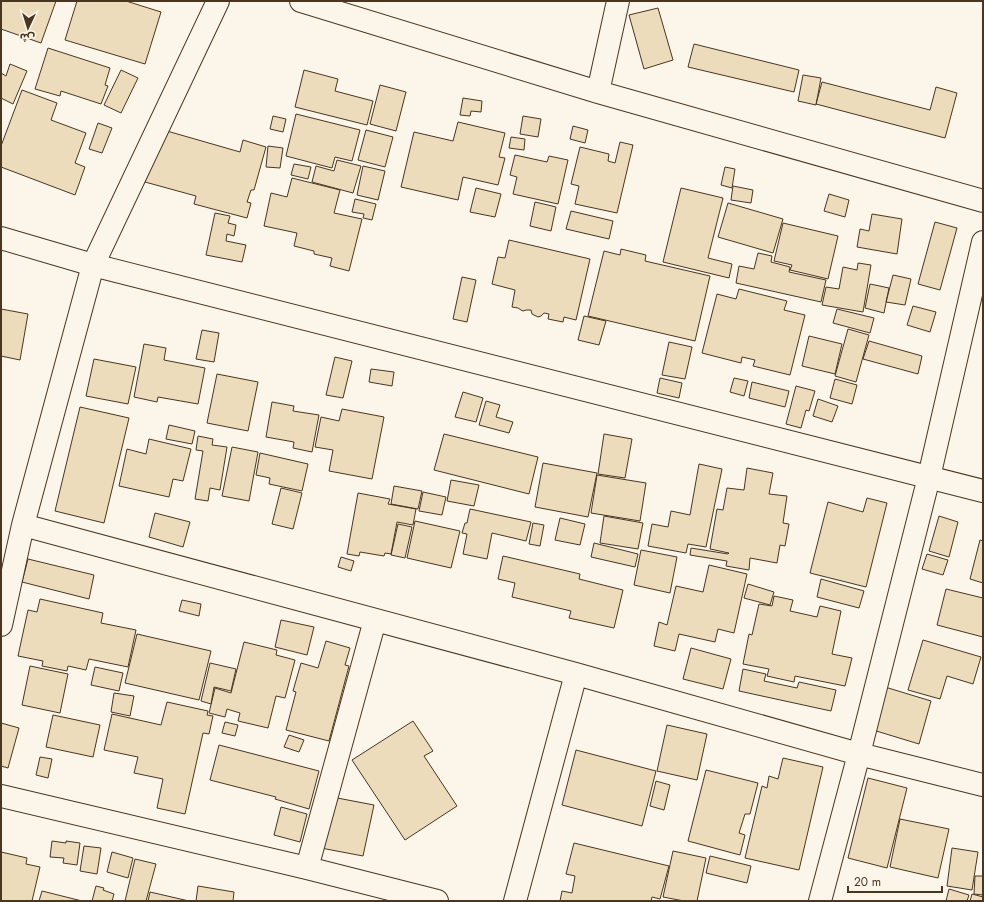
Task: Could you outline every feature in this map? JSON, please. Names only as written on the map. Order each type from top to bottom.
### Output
[{"type":"street","points":[[1,624],[23,524],[93,265],[218,1]]},
{"type":"street","points":[[301,1],[598,92],[983,201]]},
{"type":"street","points":[[598,92],[618,1]]},
{"type":"street","points":[[1,238],[93,265],[983,491]]},
{"type":"street","points":[[820,901],[929,477],[983,242]]},
{"type":"street","points":[[23,524],[576,674],[859,754],[983,785]]},
{"type":"street","points":[[307,868],[375,620]]},
{"type":"street","points":[[515,901],[576,674]]},
{"type":"street","points":[[1,796],[307,868],[437,901]]},
{"type":"building","points":[[1,1],[56,1],[41,43],[1,29]]},
{"type":"building","points":[[77,1],[126,1],[161,12],[145,64],[65,40]]},
{"type":"building","points":[[658,8],[673,60],[644,69],[629,15]]},
{"type":"building","points":[[694,44],[799,70],[794,92],[688,67]]},
{"type":"building","points":[[48,48],[110,68],[105,85],[108,86],[101,104],[61,91],[60,96],[35,89]]},
{"type":"building","points":[[10,64],[27,71],[13,104],[1,98],[1,73],[6,76]]},
{"type":"building","points":[[121,70],[138,78],[121,113],[104,105]]},
{"type":"building","points":[[304,70],[338,79],[335,91],[373,101],[367,125],[295,107]]},
{"type":"building","points":[[803,75],[821,78],[816,105],[798,101]]},
{"type":"building","points":[[822,82],[930,110],[936,87],[957,93],[945,138],[816,104]]},
{"type":"building","points":[[380,85],[406,92],[396,131],[370,124]]},
{"type":"building","points":[[22,90],[57,103],[51,120],[86,133],[75,163],[85,167],[75,195],[1,167],[1,146]]},
{"type":"building","points":[[463,98],[482,101],[481,112],[471,111],[470,116],[460,115]]},
{"type":"building","points":[[296,114],[360,130],[352,161],[335,157],[332,168],[286,156]]},
{"type":"building","points":[[273,116],[286,119],[283,132],[270,129]]},
{"type":"building","points":[[523,116],[541,119],[538,137],[520,134]]},
{"type":"building","points":[[458,122],[505,133],[499,157],[505,158],[498,185],[463,177],[458,200],[401,187],[414,132],[453,141]]},
{"type":"building","points":[[98,123],[112,128],[102,153],[89,149]]},
{"type":"building","points":[[573,126],[588,130],[585,143],[570,139]]},
{"type":"building","points":[[160,129],[240,152],[243,140],[266,147],[254,190],[251,190],[247,202],[251,203],[247,218],[194,204],[196,196],[145,182]]},
{"type":"building","points":[[366,130],[393,137],[385,167],[358,160]]},
{"type":"building","points":[[511,137],[525,139],[524,150],[509,148]]},
{"type":"building","points":[[620,142],[633,145],[617,213],[575,204],[579,186],[571,184],[580,147],[609,154],[608,161],[615,163]]},
{"type":"building","points":[[268,146],[283,148],[280,168],[266,167]]},
{"type":"building","points":[[515,155],[547,162],[549,156],[568,160],[558,204],[513,194],[517,177],[510,175]]},
{"type":"building","points":[[337,160],[361,166],[353,193],[312,182],[316,166],[334,171]]},
{"type":"building","points":[[294,164],[311,167],[308,179],[291,175]]},
{"type":"building","points":[[363,166],[385,171],[378,200],[357,195]]},
{"type":"building","points":[[725,167],[735,169],[732,188],[721,185]]},
{"type":"building","points":[[292,178],[340,190],[334,213],[362,219],[349,271],[330,266],[332,258],[314,254],[314,251],[294,246],[297,233],[264,226],[271,193],[287,197]]},
{"type":"building","points":[[733,186],[753,190],[751,203],[731,200]]},
{"type":"building","points":[[476,188],[501,194],[495,217],[470,212]]},
{"type":"building","points":[[681,188],[723,198],[708,258],[732,264],[729,278],[663,262]]},
{"type":"building","points":[[829,194],[849,200],[845,217],[824,211]]},
{"type":"building","points":[[355,199],[376,204],[372,220],[363,218],[364,214],[352,212]]},
{"type":"building","points":[[535,202],[556,207],[551,231],[530,226]]},
{"type":"building","points":[[728,203],[783,219],[773,253],[718,237]]},
{"type":"building","points":[[571,211],[613,221],[609,239],[566,229]]},
{"type":"building","points":[[215,213],[230,216],[228,223],[236,225],[234,236],[227,234],[226,241],[246,245],[242,262],[206,255]]},
{"type":"building","points":[[872,214],[902,219],[897,254],[857,247],[860,229],[869,231]]},
{"type":"building","points":[[935,222],[957,228],[940,290],[918,284]]},
{"type":"building","points":[[783,223],[838,236],[828,279],[790,270],[792,265],[774,261]]},
{"type":"building","points":[[509,240],[590,259],[576,320],[564,317],[563,322],[548,319],[549,314],[544,313],[538,317],[532,314],[531,310],[523,311],[512,307],[515,290],[492,284],[498,257],[505,258]]},
{"type":"building","points":[[621,249],[646,255],[645,261],[710,276],[695,341],[588,316],[604,251],[620,255]]},
{"type":"building","points":[[758,253],[772,256],[771,262],[790,267],[789,272],[826,280],[821,302],[736,283],[739,266],[754,269]]},
{"type":"building","points":[[858,263],[871,265],[863,312],[822,305],[826,287],[839,289],[843,267],[857,270]]},
{"type":"building","points":[[893,275],[911,279],[905,305],[886,302]]},
{"type":"building","points":[[462,277],[476,280],[467,322],[453,319]]},
{"type":"building","points":[[870,284],[889,288],[884,313],[865,308]]},
{"type":"building","points":[[739,289],[787,301],[784,310],[805,315],[790,375],[753,366],[755,360],[742,357],[741,363],[702,353],[717,294],[736,299]]},
{"type":"building","points":[[913,306],[936,312],[930,332],[907,325]]},
{"type":"building","points":[[1,309],[28,314],[20,360],[1,356]]},
{"type":"building","points":[[837,309],[874,318],[870,333],[833,323]]},
{"type":"building","points":[[584,316],[606,321],[599,345],[578,340]]},
{"type":"building","points":[[848,329],[869,335],[856,382],[835,376]]},
{"type":"building","points":[[202,330],[219,333],[214,362],[196,359]]},
{"type":"building","points":[[809,336],[842,344],[835,374],[802,366]]},
{"type":"building","points":[[869,341],[922,356],[918,374],[863,359]]},
{"type":"building","points":[[669,342],[692,347],[685,379],[662,375]]},
{"type":"building","points":[[144,344],[166,348],[164,360],[205,368],[198,404],[158,397],[157,402],[134,397]]},
{"type":"building","points":[[335,357],[352,361],[343,398],[326,395]]},
{"type":"building","points":[[94,359],[136,367],[128,404],[86,396]]},
{"type":"building","points":[[371,369],[394,372],[392,386],[369,382]]},
{"type":"building","points":[[217,374],[258,382],[248,431],[207,423]]},
{"type":"building","points":[[660,378],[682,383],[679,398],[657,393]]},
{"type":"building","points":[[734,378],[748,381],[744,396],[730,392]]},
{"type":"building","points":[[835,379],[857,385],[852,404],[830,398]]},
{"type":"building","points":[[752,382],[789,391],[785,407],[749,398]]},
{"type":"building","points":[[796,386],[815,391],[809,411],[806,410],[801,428],[786,424]]},
{"type":"building","points":[[463,392],[483,398],[476,422],[455,417]]},
{"type":"building","points":[[818,399],[838,406],[832,422],[813,416]]},
{"type":"building","points":[[486,401],[500,405],[496,417],[513,422],[509,433],[479,425]]},
{"type":"building","points":[[272,402],[294,406],[293,411],[319,415],[312,452],[293,448],[294,442],[266,437]]},
{"type":"building","points":[[80,407],[129,418],[104,523],[55,511]]},
{"type":"building","points":[[342,409],[384,417],[372,479],[329,471],[333,450],[315,447],[321,417],[339,421]]},
{"type":"building","points":[[169,425],[195,431],[192,444],[166,439]]},
{"type":"building","points":[[444,434],[538,457],[529,494],[434,470]]},
{"type":"building","points":[[604,434],[632,439],[625,478],[598,474]]},
{"type":"building","points":[[198,436],[213,439],[212,445],[227,447],[220,490],[210,488],[208,501],[195,499],[203,451],[196,450]]},
{"type":"building","points":[[149,439],[191,449],[183,481],[173,479],[169,497],[119,486],[127,449],[146,454]]},
{"type":"building","points":[[232,447],[258,452],[249,501],[222,496]]},
{"type":"building","points":[[260,453],[308,464],[302,491],[269,484],[270,478],[256,475]]},
{"type":"building","points":[[543,463],[597,473],[588,517],[535,507]]},
{"type":"building","points":[[699,464],[722,469],[706,547],[688,544],[686,553],[648,546],[652,524],[668,527],[671,511],[690,515]]},
{"type":"building","points":[[747,468],[773,473],[769,494],[787,496],[783,523],[789,524],[785,546],[780,545],[777,563],[750,558],[749,570],[726,566],[727,561],[690,555],[691,548],[729,553],[710,549],[717,509],[723,510],[727,488],[744,490]]},
{"type":"building","points":[[597,475],[646,483],[640,521],[591,513]]},
{"type":"building","points":[[451,480],[479,485],[474,506],[447,501]]},
{"type":"building","points":[[394,486],[422,491],[418,509],[391,504]]},
{"type":"building","points":[[281,488],[302,493],[293,529],[272,524]]},
{"type":"building","points":[[423,492],[446,497],[442,515],[419,511]]},
{"type":"building","points":[[358,493],[390,499],[388,504],[416,509],[413,525],[397,522],[391,554],[385,553],[384,556],[360,552],[359,556],[347,554]]},
{"type":"building","points":[[867,498],[887,503],[866,587],[810,573],[828,502],[863,512]]},
{"type":"building","points":[[470,509],[531,522],[526,541],[492,533],[487,559],[463,554],[467,534],[462,533],[465,523],[467,523]]},
{"type":"building","points":[[155,513],[190,522],[183,547],[149,537]]},
{"type":"building","points":[[604,516],[643,523],[638,549],[600,543]]},
{"type":"building","points":[[939,516],[958,522],[949,557],[929,551]]},
{"type":"building","points":[[560,518],[585,524],[580,545],[555,540]]},
{"type":"building","points":[[415,521],[460,531],[451,568],[407,558]]},
{"type":"building","points":[[533,523],[544,525],[540,546],[529,544]]},
{"type":"building","points":[[398,524],[412,527],[405,558],[391,555]]},
{"type":"building","points":[[980,540],[983,541],[983,583],[970,579]]},
{"type":"building","points":[[594,543],[638,554],[635,567],[591,557]]},
{"type":"building","points":[[641,550],[677,557],[670,593],[634,585]]},
{"type":"building","points":[[927,554],[948,560],[943,575],[922,569]]},
{"type":"building","points":[[503,556],[580,574],[579,579],[623,590],[614,628],[569,618],[571,611],[512,597],[515,583],[498,579]]},
{"type":"building","points":[[341,557],[354,561],[351,571],[338,567]]},
{"type":"building","points":[[28,559],[94,575],[89,599],[22,582]]},
{"type":"building","points":[[709,565],[747,574],[734,633],[718,629],[715,642],[679,634],[675,651],[654,646],[659,622],[667,625],[676,586],[703,592]]},
{"type":"building","points":[[821,579],[864,591],[859,608],[817,597]]},
{"type":"building","points":[[748,584],[774,592],[770,605],[744,598]]},
{"type":"building","points":[[946,589],[983,598],[983,637],[937,625]]},
{"type":"building","points":[[774,596],[793,600],[790,611],[817,617],[820,606],[841,611],[832,654],[852,658],[845,686],[795,676],[794,682],[767,676],[769,669],[743,664],[749,634],[752,635],[759,604],[772,606]]},
{"type":"building","points":[[40,599],[103,613],[101,623],[136,630],[128,667],[89,659],[86,670],[68,666],[67,671],[42,666],[43,661],[18,656],[28,610],[37,612]]},
{"type":"building","points":[[182,600],[201,604],[199,616],[179,611]]},
{"type":"building","points":[[281,620],[314,627],[307,655],[275,647]]},
{"type":"building","points":[[137,634],[211,651],[199,700],[125,683]]},
{"type":"building","points":[[923,640],[981,657],[973,684],[947,676],[940,699],[908,690]]},
{"type":"building","points":[[326,641],[350,648],[345,665],[349,666],[329,741],[286,730],[296,692],[293,691],[301,663],[318,668]]},
{"type":"building","points":[[244,642],[277,650],[276,655],[295,660],[285,698],[276,696],[268,728],[238,721],[240,713],[227,709],[225,717],[209,713],[215,688],[231,693]]},
{"type":"building","points":[[691,648],[731,659],[723,689],[683,679]]},
{"type":"building","points":[[210,663],[236,669],[231,691],[214,687],[211,704],[201,701]]},
{"type":"building","points":[[30,666],[68,674],[60,713],[22,705]]},
{"type":"building","points":[[95,667],[123,673],[119,691],[91,685]]},
{"type":"building","points":[[743,669],[766,674],[764,681],[797,688],[799,682],[836,690],[831,711],[739,691]]},
{"type":"building","points":[[885,687],[931,701],[919,744],[873,730]]},
{"type":"building","points":[[114,693],[134,696],[130,716],[111,712]]},
{"type":"building","points":[[167,702],[208,711],[207,715],[213,716],[209,734],[203,733],[185,814],[157,808],[163,779],[134,773],[138,757],[104,750],[112,714],[161,725]]},
{"type":"building","points":[[53,715],[100,725],[93,757],[46,747]]},
{"type":"building","points":[[413,721],[433,751],[424,756],[457,806],[405,840],[352,760]]},
{"type":"building","points":[[225,722],[238,725],[235,736],[222,733]]},
{"type":"building","points":[[1,723],[19,728],[8,768],[1,766]]},
{"type":"building","points":[[667,725],[707,734],[697,780],[657,771]]},
{"type":"building","points":[[289,735],[304,740],[299,752],[284,747]]},
{"type":"building","points":[[219,745],[319,771],[309,809],[275,799],[276,797],[210,780]]},
{"type":"building","points":[[576,750],[656,771],[642,826],[562,805]]},
{"type":"building","points":[[40,757],[52,759],[48,778],[36,775]]},
{"type":"building","points":[[783,758],[823,767],[799,870],[745,858],[762,786],[767,788],[769,776],[778,779]]},
{"type":"building","points":[[706,770],[758,783],[750,814],[745,814],[739,833],[745,835],[740,855],[688,841]]},
{"type":"building","points":[[868,778],[907,788],[887,868],[848,858]]},
{"type":"building","points":[[656,781],[670,785],[664,810],[650,806]]},
{"type":"building","points":[[332,797],[374,805],[363,856],[321,848]]},
{"type":"building","points":[[281,807],[307,814],[300,842],[274,835]]},
{"type":"building","points":[[900,819],[949,829],[938,878],[890,867]]},
{"type":"building","points":[[52,841],[80,843],[77,865],[63,863],[64,858],[50,857]]},
{"type":"building","points":[[574,843],[669,866],[660,899],[652,897],[651,901],[560,901],[562,891],[572,893],[575,876],[566,874]]},
{"type":"building","points":[[84,846],[101,848],[97,874],[80,871]]},
{"type":"building","points":[[952,848],[978,852],[972,890],[947,886]]},
{"type":"building","points":[[673,851],[706,858],[697,901],[684,901],[663,897]]},
{"type":"building","points":[[1,852],[27,858],[26,864],[40,867],[32,901],[1,901]]},
{"type":"building","points":[[112,852],[133,858],[128,878],[107,872]]},
{"type":"building","points":[[710,856],[751,866],[747,883],[706,873]]},
{"type":"building","points":[[135,859],[156,864],[146,901],[125,901]]},
{"type":"building","points":[[975,876],[983,876],[983,895],[974,894]]},
{"type":"building","points":[[96,886],[104,888],[103,890],[114,894],[112,901],[92,901]]},
{"type":"building","points":[[198,886],[234,892],[233,901],[196,901]]},
{"type":"building","points":[[949,889],[969,895],[967,901],[946,901]]},
{"type":"building","points":[[42,891],[82,901],[39,901]]},
{"type":"building","points":[[150,892],[189,901],[148,901]]},
{"type":"building","points":[[972,894],[983,897],[983,901],[970,901]]}]
